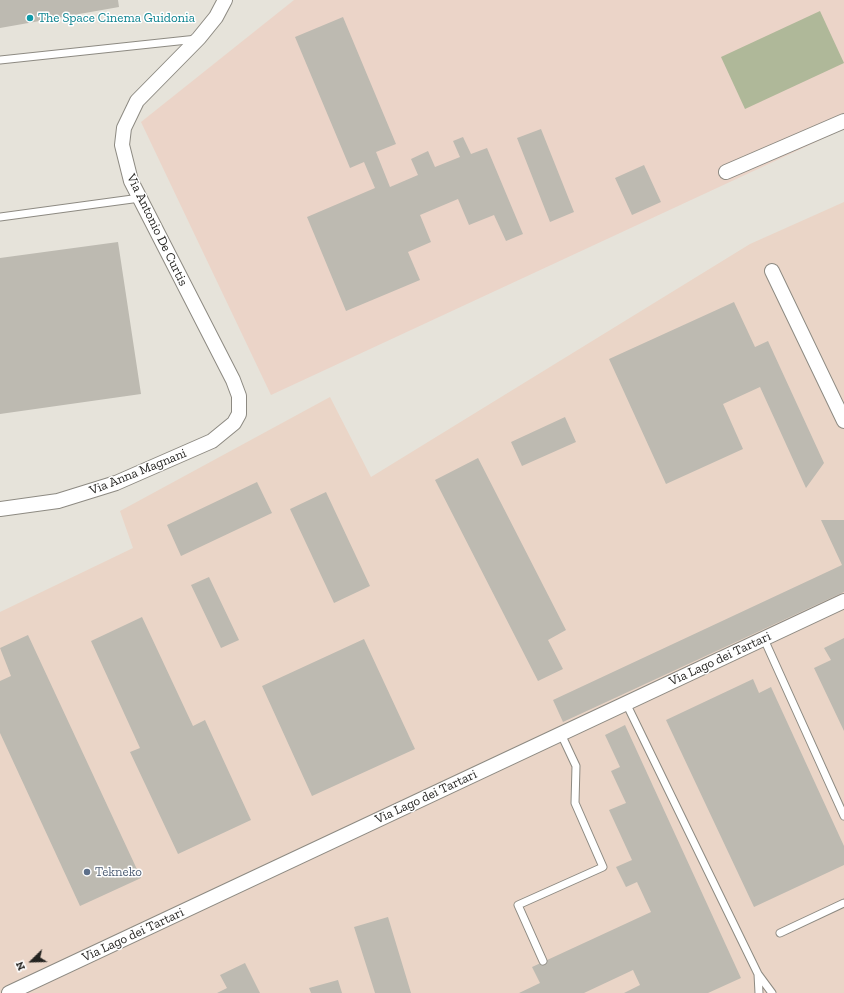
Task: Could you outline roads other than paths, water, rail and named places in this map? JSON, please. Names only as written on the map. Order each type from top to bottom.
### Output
[{"type":"street","name":"Via Antonio De Curtis","points":[[225,0],[216,17],[199,38],[137,101],[124,128],[122,145],[131,182],[234,380],[239,396],[239,414]]},
{"type":"street","points":[[726,172],[844,121]]},
{"type":"street","points":[[772,271],[844,421]]},
{"type":"street","name":"Via Anna Magnani","points":[[0,509],[58,501],[116,483],[212,441],[234,423],[239,414]]},
{"type":"street","name":"Via Lago dei Tartari","points":[[8,993],[844,601]]},
{"type":"lane","points":[[0,60],[199,38]]},
{"type":"lane","points":[[0,217],[140,198]]},
{"type":"lane","points":[[764,639],[844,816]]},
{"type":"lane","points":[[626,703],[758,974],[772,993]]},
{"type":"lane","points":[[543,961],[518,905],[603,867],[575,803],[576,766],[561,734]]},
{"type":"lane","points":[[780,933],[844,903]]},
{"type":"lane","points":[[758,974],[759,993]]},
{"type":"place","name":"The Space Cinema Guidonia","points":[[30,18]]},
{"type":"place","name":"Tekneko","points":[[87,872]]}]
